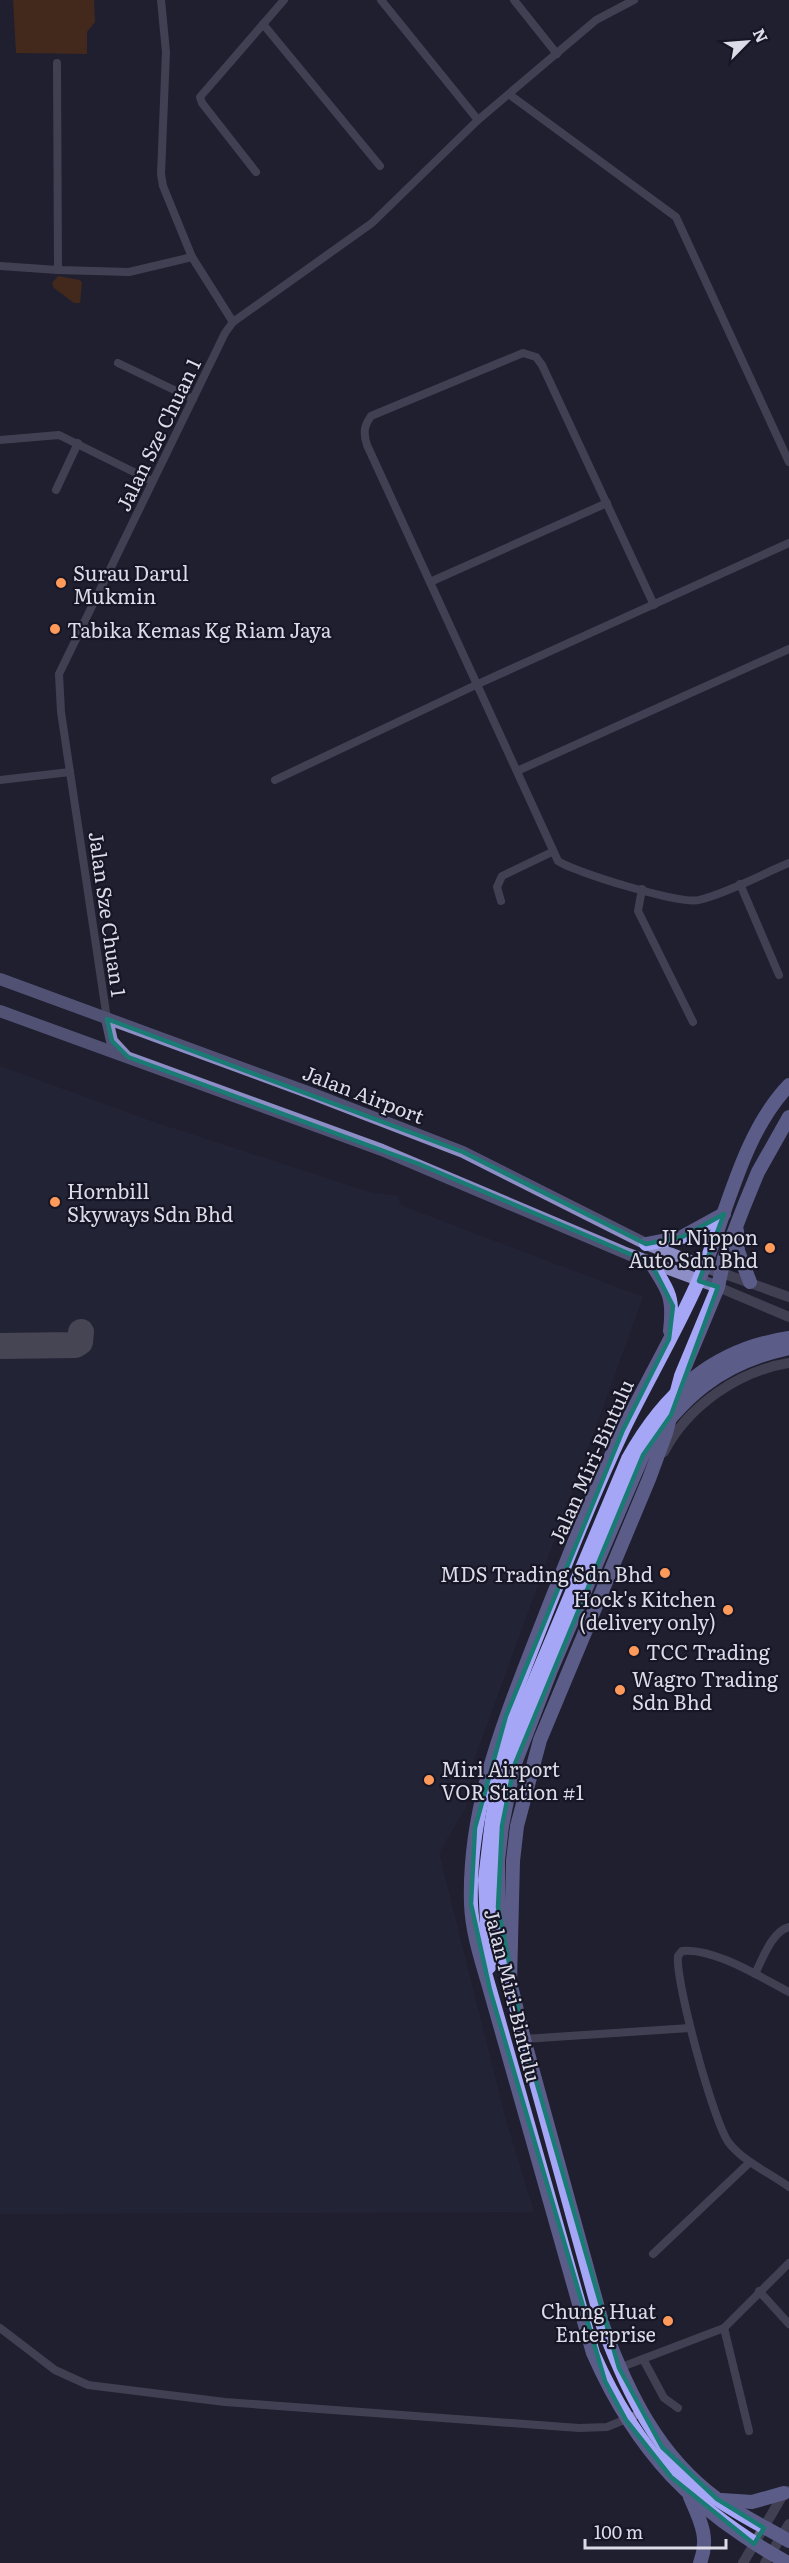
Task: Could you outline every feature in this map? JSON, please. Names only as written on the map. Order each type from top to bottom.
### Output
[{"type":"highway","name":"Jalan Miri-Bintulu","points":[[788,2563],[768,2558],[671,2477],[626,2420],[593,2353],[474,1934],[471,1904],[475,1828],[484,1788],[506,1716],[564,1569],[623,1430],[699,1281],[757,1132],[780,1095],[789,1085]]},
{"type":"highway","name":"Jalan Miri-Bintulu","points":[[785,2539],[717,2499],[690,2477],[662,2446],[641,2414],[619,2368],[603,2326],[510,1982],[513,1861],[517,1826],[540,1740],[649,1479],[666,1433],[681,1376],[718,1287],[724,1258],[737,1223],[758,1172],[789,1118]]},
{"type":"highway","points":[[646,1244],[682,1237],[724,1214]]},
{"type":"highway","points":[[737,1223],[738,1251],[750,1282]]},
{"type":"highway","points":[[651,1263],[664,1283],[673,1306],[669,1339]]},
{"type":"highway","points":[[490,1990],[485,1880],[499,1779],[514,1730],[628,1459],[643,1431],[664,1404],[697,1375],[739,1352],[773,1340],[789,1338]]},
{"type":"highway","points":[[510,1982],[501,1943],[498,1861],[502,1826],[514,1766],[551,1670],[630,1482],[643,1455],[663,1424],[697,1389],[736,1365],[789,1348]]},
{"type":"highway","points":[[717,2499],[752,2502],[787,2492]]},
{"type":"highway","points":[[689,2494],[704,2531],[704,2553],[700,2563]]},
{"type":"main road","name":"Jalan Airport","points":[[0,979],[313,1094],[463,1152],[646,1244],[722,1273]]},
{"type":"main road","points":[[0,1011],[410,1160],[651,1263],[718,1287],[789,1317]]},
{"type":"main road","points":[[108,1019],[112,1041],[128,1057]]},
{"type":"main road","points":[[722,1273],[789,1297]]},
{"type":"main road","points":[[649,1479],[669,1442],[702,1405],[725,1387],[757,1371],[789,1364]]},
{"type":"main road","points":[[743,2563],[787,2492]]},
{"type":"main road","points":[[768,2558],[785,2539],[789,2524]]},
{"type":"street","points":[[161,0],[166,52],[161,174],[163,186],[192,257],[233,322]]},
{"type":"street","points":[[256,172],[202,103],[200,97],[284,0]]},
{"type":"street","points":[[381,0],[478,120]]},
{"type":"street","points":[[513,0],[557,54]]},
{"type":"street","name":"Jalan Sze Chuan 1","points":[[108,1019],[61,712],[59,674],[192,399],[233,322],[372,223],[478,120],[596,20],[634,0]]},
{"type":"street","points":[[263,24],[380,166]]},
{"type":"street","points":[[57,63],[58,270]]},
{"type":"street","points":[[510,94],[676,217],[789,462]]},
{"type":"street","points":[[0,266],[129,272],[192,257]]},
{"type":"street","points":[[654,605],[542,365],[536,357],[524,353],[371,416],[363,435],[367,445],[478,684],[552,852],[563,864],[642,889],[683,900],[697,901],[789,863]]},
{"type":"street","points":[[118,363],[192,399]]},
{"type":"street","points":[[0,440],[59,435],[153,481]]},
{"type":"street","points":[[56,490],[78,443]]},
{"type":"street","points":[[430,582],[607,503]]},
{"type":"street","points":[[275,780],[478,684],[789,543]]},
{"type":"street","points":[[517,771],[789,649]]},
{"type":"street","points":[[0,780],[70,772]]},
{"type":"street","points":[[501,901],[497,887],[502,876],[552,852]]},
{"type":"street","points":[[740,884],[779,975]]},
{"type":"street","points":[[642,889],[638,911],[693,1022]]},
{"type":"street","points":[[755,1974],[775,1938],[789,1927]]},
{"type":"street","points":[[788,2184],[750,2162],[730,2145],[723,2135],[690,2028],[677,1965],[678,1956],[682,1951],[701,1953],[755,1974],[789,1992]]},
{"type":"street","points":[[524,2039],[690,2028]]},
{"type":"street","points":[[653,2254],[750,2162]]},
{"type":"street","points":[[619,2368],[724,2328],[789,2263]]},
{"type":"street","points":[[759,2291],[789,2324]]},
{"type":"street","points":[[0,2328],[55,2370],[88,2385],[225,2402],[579,2428],[607,2427],[641,2414]]},
{"type":"street","points":[[724,2328],[749,2431]]},
{"type":"street","points":[[643,2359],[664,2398],[678,2408]]},
{"type":"highlighted area","points":[[107,1019],[463,1152],[646,1244],[682,1237],[724,1214],[699,1281],[718,1287],[671,1415],[643,1455],[514,1766],[502,1826],[498,1907],[524,2039],[619,2368],[662,2447],[717,2499],[764,2528],[754,2544],[671,2477],[626,2420],[605,2381],[490,1990],[471,1904],[475,1828],[506,1716],[623,1430],[669,1339],[673,1306],[651,1263],[419,1164],[128,1057],[112,1041]]},
{"type":"shaded area","points":[[13,0],[94,0],[95,22],[87,32],[87,54],[16,53]]},
{"type":"shaded area","points":[[58,276],[80,280],[82,283],[80,303],[74,303],[54,288],[52,283]]},
{"type":"shaded area","points":[[0,1066],[154,1122],[369,1192],[398,1196],[400,1204],[405,1207],[643,1297],[473,1763],[466,1807],[439,1853],[506,2120],[534,2212],[0,2214]]},
{"type":"taxiway","points":[[0,1346],[75,1345],[80,1342],[81,1332]]},
{"type":"place","name":"Surau Darul Mukmin","points":[[61,583]]},
{"type":"place","name":"Tabika Kemas Kg Riam Jaya","points":[[55,629]]},
{"type":"place","name":"Hornbill Skyways Sdn Bhd","points":[[55,1202]]},
{"type":"place","name":"JL Nippon Auto Sdn Bhd","points":[[770,1248]]},
{"type":"place","name":"MDS Trading Sdn Bhd","points":[[665,1573]]},
{"type":"place","name":"Hock's Kitchen (delivery only)","points":[[728,1610]]},
{"type":"place","name":"TCC Trading","points":[[634,1651]]},
{"type":"place","name":"Wagro Trading Sdn Bhd","points":[[620,1690]]},
{"type":"place","name":"Miri Airport VOR Station #1","points":[[429,1780]]},
{"type":"place","name":"Chung Huat Enterprise","points":[[668,2321]]}]
